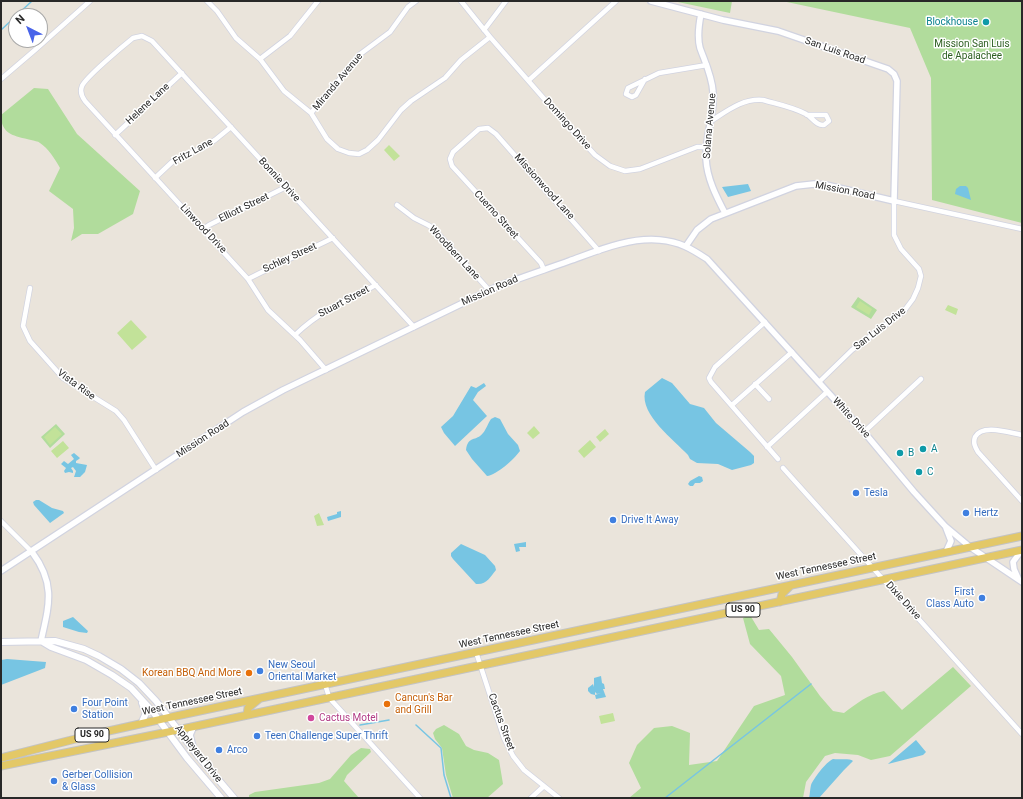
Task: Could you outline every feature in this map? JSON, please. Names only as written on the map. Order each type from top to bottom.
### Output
[{"type":"main road","name":"West Tennessee Street","points":[[2,759],[95,734],[170,717],[1022,536]]},
{"type":"main road","name":"US 90","points":[[1,766],[178,730],[1021,550]]},
{"type":"main road","points":[[780,602],[782,594],[791,585]]},
{"type":"main road","points":[[679,608],[680,622]]},
{"type":"main road","points":[[566,633],[569,646]]},
{"type":"main road","points":[[1,642],[41,641]]},
{"type":"main road","name":"Appleyard Drive","points":[[41,641],[51,647],[74,655],[99,667],[122,682],[140,697],[190,762],[222,798]]},
{"type":"main road","name":"Appleyard Drive","points":[[41,641],[55,641],[84,649],[111,663],[139,683],[156,700],[170,717],[195,753],[234,798]]},
{"type":"main road","points":[[400,668],[404,681]]},
{"type":"main road","points":[[140,697],[146,713],[141,724]]},
{"type":"main road","points":[[247,715],[248,708],[261,698]]},
{"type":"main road","points":[[80,750],[93,740],[95,734]]},
{"type":"street","points":[[1,79],[36,50],[90,1]]},
{"type":"street","points":[[207,1],[222,17],[236,38],[260,60],[284,91],[311,113],[323,133],[332,144],[344,152],[353,154],[359,154],[367,150],[378,140],[401,110],[411,101],[445,78],[466,55],[490,37]]},
{"type":"street","points":[[212,5],[216,1]]},
{"type":"street","points":[[260,60],[293,32],[318,1]]},
{"type":"street","name":"Miranda Avenue","points":[[311,113],[359,56],[390,32],[408,7],[416,1]]},
{"type":"street","name":"Domingo Drive","points":[[461,1],[490,37],[595,155],[610,166],[625,171],[640,169],[697,147],[707,147]]},
{"type":"street","points":[[484,30],[506,1]]},
{"type":"street","points":[[529,80],[616,1]]},
{"type":"street","name":"San Luis Road","points":[[651,1],[701,14],[778,30],[891,72],[896,77],[897,82],[894,201]]},
{"type":"street","name":"Solana Avenue","points":[[701,14],[699,42],[712,81],[713,91],[706,158],[708,174],[725,213]]},
{"type":"street","name":"Bonnie Drive","points":[[82,88],[87,79],[126,43],[135,37],[142,36],[152,41],[414,327]]},
{"type":"street","points":[[645,79],[659,74],[707,65]]},
{"type":"street","name":"Helene Lane","points":[[115,135],[182,73]]},
{"type":"street","name":"Linwood Drive","points":[[82,88],[81,92],[85,101],[248,279],[268,310],[295,335],[326,370]]},
{"type":"street","points":[[711,121],[743,102],[757,100],[781,105],[807,115]]},
{"type":"street","name":"Fritz Lane","points":[[155,178],[172,162],[204,147],[231,127]]},
{"type":"street","name":"Missionwood Lane","points":[[450,159],[453,152],[478,129],[485,127],[491,129],[599,251]]},
{"type":"street","name":"Cuerno Street","points":[[450,159],[454,169],[540,263],[544,270]]},
{"type":"street","name":"Mission Road","points":[[1,571],[251,408],[283,390],[489,290],[599,251],[643,240],[661,240],[686,246],[702,225],[711,219],[782,190],[805,184],[826,185],[1022,229]]},
{"type":"street","name":"Elliott Street","points":[[203,229],[286,188]]},
{"type":"street","name":"San Luis Drive","points":[[819,382],[852,350],[904,311],[913,299],[918,288],[921,276],[919,269],[901,249],[894,235],[894,201]]},
{"type":"street","name":"Woodbern Lane","points":[[397,205],[414,218],[433,228],[489,290]]},
{"type":"street","name":"Schley Street","points":[[248,279],[333,238]]},
{"type":"street","name":"White Drive","points":[[686,246],[711,263],[864,432],[914,492],[945,526],[970,547],[1021,581]]},
{"type":"street","name":"Stuart Street","points":[[295,335],[326,310],[376,285]]},
{"type":"street","name":"Vista Rise","points":[[30,288],[23,326],[30,340],[63,378],[116,411],[124,420],[156,470]]},
{"type":"street","points":[[765,322],[715,367],[709,378],[778,459]]},
{"type":"street","points":[[732,405],[792,352]]},
{"type":"street","points":[[864,432],[921,380]]},
{"type":"street","points":[[755,384],[769,399]]},
{"type":"street","points":[[767,447],[827,392]]},
{"type":"street","points":[[1022,435],[987,429],[979,432],[974,443],[978,452],[1022,501]]},
{"type":"street","name":"Dixie Drive","points":[[783,468],[1022,734]]},
{"type":"street","points":[[1,520],[32,552],[44,571],[48,582],[48,606],[41,641]]},
{"type":"street","points":[[945,526],[951,541],[946,552]]},
{"type":"street","points":[[1021,550],[1013,562],[1014,569],[1021,581]]},
{"type":"street","name":"Cactus Street","points":[[476,652],[504,738],[513,756],[524,770],[559,798]]},
{"type":"street","points":[[325,684],[329,697],[420,798]]},
{"type":"street","points":[[194,726],[190,737],[195,753]]},
{"type":"street","points":[[530,798],[544,786]]},
{"type":"green space","points":[[673,1],[732,1],[730,13]]},
{"type":"green space","name":"Mission San Luis de Apalachee","points":[[782,1],[1022,1],[1022,223],[932,200],[931,78],[910,28]]},
{"type":"green space","points":[[34,88],[48,89],[77,134],[140,191],[133,214],[98,234],[82,234],[71,241],[74,228],[73,209],[49,191],[60,168],[51,154],[39,142],[14,136],[3,127],[1,115]]},
{"type":"green space","points":[[389,145],[400,156],[394,161],[384,150]]},
{"type":"green space","points":[[858,297],[877,310],[871,319],[851,307]]},
{"type":"green space","points":[[860,301],[872,309],[869,315],[856,307]]},
{"type":"green space","points":[[948,305],[958,309],[956,315],[945,310]]},
{"type":"green space","points":[[131,320],[147,337],[132,350],[117,333]]},
{"type":"green space","points":[[56,424],[65,434],[50,448],[41,437]]},
{"type":"green space","points":[[534,426],[540,433],[533,439],[527,433]]},
{"type":"green space","points":[[55,427],[62,434],[50,445],[44,437]]},
{"type":"green space","points":[[605,429],[609,434],[600,442],[596,437]]},
{"type":"green space","points":[[590,440],[596,447],[584,458],[578,451]]},
{"type":"green space","points":[[63,441],[69,448],[57,458],[51,451]]},
{"type":"green space","points":[[319,513],[324,525],[317,526],[314,516]]},
{"type":"green space","points":[[750,615],[759,630],[769,629],[833,711],[844,713],[867,697],[884,691],[902,710],[953,667],[971,686],[890,756],[871,760],[858,755],[835,753],[825,756],[806,782],[803,798],[629,798],[641,788],[629,763],[637,745],[654,728],[672,726],[690,733],[689,765],[717,761],[754,706],[785,695],[781,676],[750,644],[743,618]]},
{"type":"green space","points":[[613,713],[615,721],[601,724],[599,716]]},
{"type":"green space","points":[[444,725],[459,734],[466,746],[474,750],[488,753],[499,760],[503,784],[487,798],[453,798],[446,775],[442,748],[435,739],[433,733],[436,729]]},
{"type":"green space","points":[[361,748],[370,749],[371,752],[347,775],[344,781],[359,798],[249,798],[249,795],[255,792],[319,783],[330,779],[351,755]]},
{"type":"water","points":[[748,184],[751,191],[728,197],[722,187]]},
{"type":"water","points":[[960,186],[966,186],[968,188],[971,200],[955,194],[956,189]]},
{"type":"water","points":[[662,378],[672,383],[690,404],[704,408],[716,423],[754,456],[754,463],[732,470],[718,464],[697,463],[690,459],[688,455],[659,426],[653,418],[645,401],[645,392]]},
{"type":"water","points":[[484,383],[486,386],[478,392],[473,400],[487,416],[455,446],[441,427],[453,416],[471,386],[476,388]]},
{"type":"water","points":[[495,417],[500,419],[508,434],[518,445],[520,451],[500,470],[487,476],[466,450],[470,440],[480,436],[491,419]]},
{"type":"water","points":[[74,453],[80,458],[76,461],[76,463],[87,465],[85,472],[80,477],[74,477],[76,471],[73,467],[71,468],[73,473],[65,473],[64,471],[66,468],[61,464],[64,461],[68,464],[74,459],[71,455]]},
{"type":"water","points":[[699,476],[702,477],[703,481],[700,483],[695,483],[693,486],[688,484],[690,481]]},
{"type":"water","points":[[39,500],[52,508],[63,511],[64,513],[50,523],[34,505],[33,502]]},
{"type":"water","points":[[341,511],[341,517],[328,521],[327,517]]},
{"type":"water","points":[[526,542],[526,547],[519,547],[520,551],[516,552],[514,544]]},
{"type":"water","points":[[461,544],[485,555],[495,566],[496,570],[486,582],[476,584],[451,556],[451,553]]},
{"type":"water","points":[[73,617],[88,631],[87,633],[63,627],[63,621]]},
{"type":"water","points":[[7,659],[46,662],[45,668],[1,685],[1,660]]},
{"type":"water","points":[[601,676],[606,697],[596,699],[595,695],[588,691],[588,688],[593,684],[594,687],[594,678]]},
{"type":"water","points":[[916,740],[926,752],[923,755],[888,764],[889,763]]},
{"type":"water","points":[[833,759],[853,761],[819,798],[809,798],[811,785],[815,778]]},
{"type":"waterway","points":[[1,30],[32,1]]},
{"type":"waterway","points":[[665,798],[811,684]]},
{"type":"waterway","points":[[360,725],[389,720]]},
{"type":"waterway","points":[[416,725],[441,748],[444,775],[451,798]]},
{"type":"place","name":"Blockhouse","points":[[986,22]]},
{"type":"place","name":"A","points":[[923,449]]},
{"type":"place","name":"B","points":[[900,453]]},
{"type":"place","name":"C","points":[[919,472]]},
{"type":"place","name":"Tesla","points":[[856,493]]},
{"type":"place","name":"Hertz","points":[[966,513]]},
{"type":"place","name":"Drive It Away","points":[[613,520]]},
{"type":"place","name":"First Class Auto","points":[[982,598]]},
{"type":"place","name":"New Seoul Oriental Market","points":[[260,671]]},
{"type":"place","name":"Korean BBQ And More","points":[[249,673]]},
{"type":"place","name":"Cancun's Bar and Grill","points":[[387,704]]},
{"type":"place","name":"Four Point Station","points":[[74,709]]},
{"type":"place","name":"Cactus Motel","points":[[311,718]]},
{"type":"place","name":"Teen Challenge Super Thrift","points":[[257,736]]},
{"type":"place","name":"Arco","points":[[219,750]]},
{"type":"place","name":"Gerber Collision & Glass","points":[[54,781]]}]
